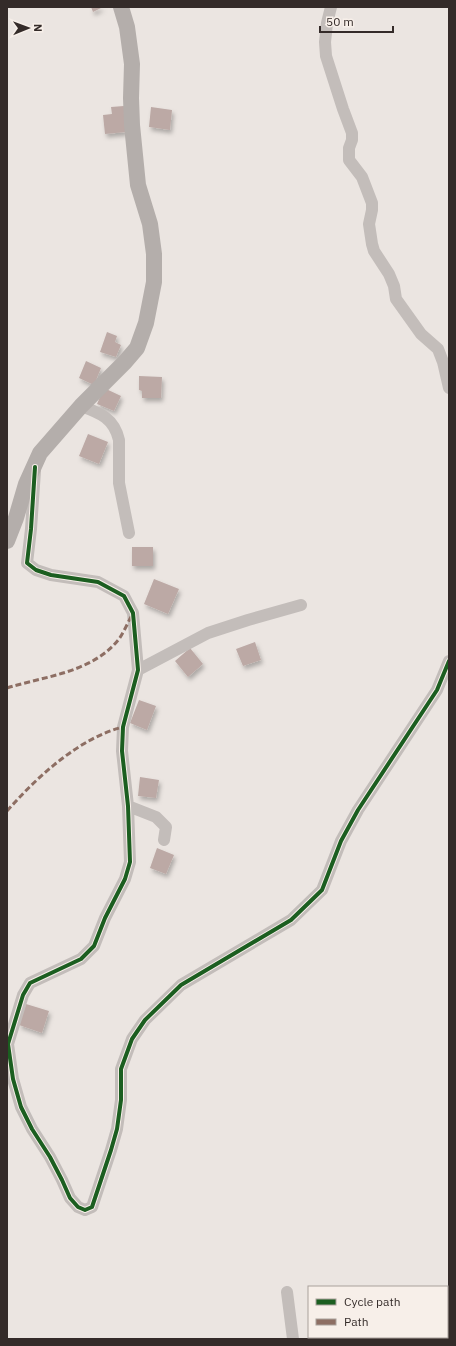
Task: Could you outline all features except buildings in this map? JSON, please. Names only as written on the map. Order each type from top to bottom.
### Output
[{"type":"street","points":[[7,541],[16,518],[26,484],[40,454],[81,406],[137,348],[146,323],[154,282],[153,246],[150,224],[138,185],[133,139],[131,98],[132,64],[127,27],[121,7]]},
{"type":"street","points":[[331,7],[326,29],[326,56],[352,134],[352,140],[348,148],[349,160],[362,177],[372,203],[369,224],[374,251],[389,274],[394,286],[396,299],[421,334],[438,349],[443,362],[449,388]]},
{"type":"street","points":[[81,406],[99,413],[106,418],[115,427],[118,433],[119,483],[129,533]]},
{"type":"street","points":[[35,467],[27,563],[36,570],[51,575],[98,582],[124,596],[133,613],[138,670],[124,727],[122,751],[128,806],[130,862],[125,879],[105,918],[94,946],[80,959],[30,982],[23,995],[8,1044],[13,1079],[21,1107],[32,1130],[50,1157],[70,1198],[78,1207],[85,1210],[92,1207],[111,1150],[117,1129],[121,1100],[121,1069],[132,1039],[145,1020],[181,985],[291,920],[322,890],[341,841],[358,810],[437,690],[449,661]]},
{"type":"street","points":[[138,670],[208,633],[301,605]]},
{"type":"street","points":[[128,806],[156,817],[166,827],[164,840]]},
{"type":"street","points":[[287,1292],[293,1339]]},
{"type":"marked path","points":[[7,688],[67,672],[95,659],[108,650],[119,639],[132,615]]},
{"type":"marked path","points":[[7,811],[45,772],[75,749],[107,732],[123,727]]},
{"type":"cycle path","points":[[35,467],[27,563],[36,570],[51,575],[98,582],[124,596],[133,613],[138,670],[123,727],[122,751],[128,806],[130,862],[125,879],[105,918],[94,946],[81,959],[30,983],[23,995],[8,1044],[13,1079],[21,1107],[32,1129],[50,1157],[70,1198],[78,1207],[85,1210],[92,1207],[111,1150],[117,1129],[121,1100],[121,1069],[132,1039],[145,1020],[181,985],[291,920],[322,890],[341,841],[358,810],[437,690],[449,661]]}]
